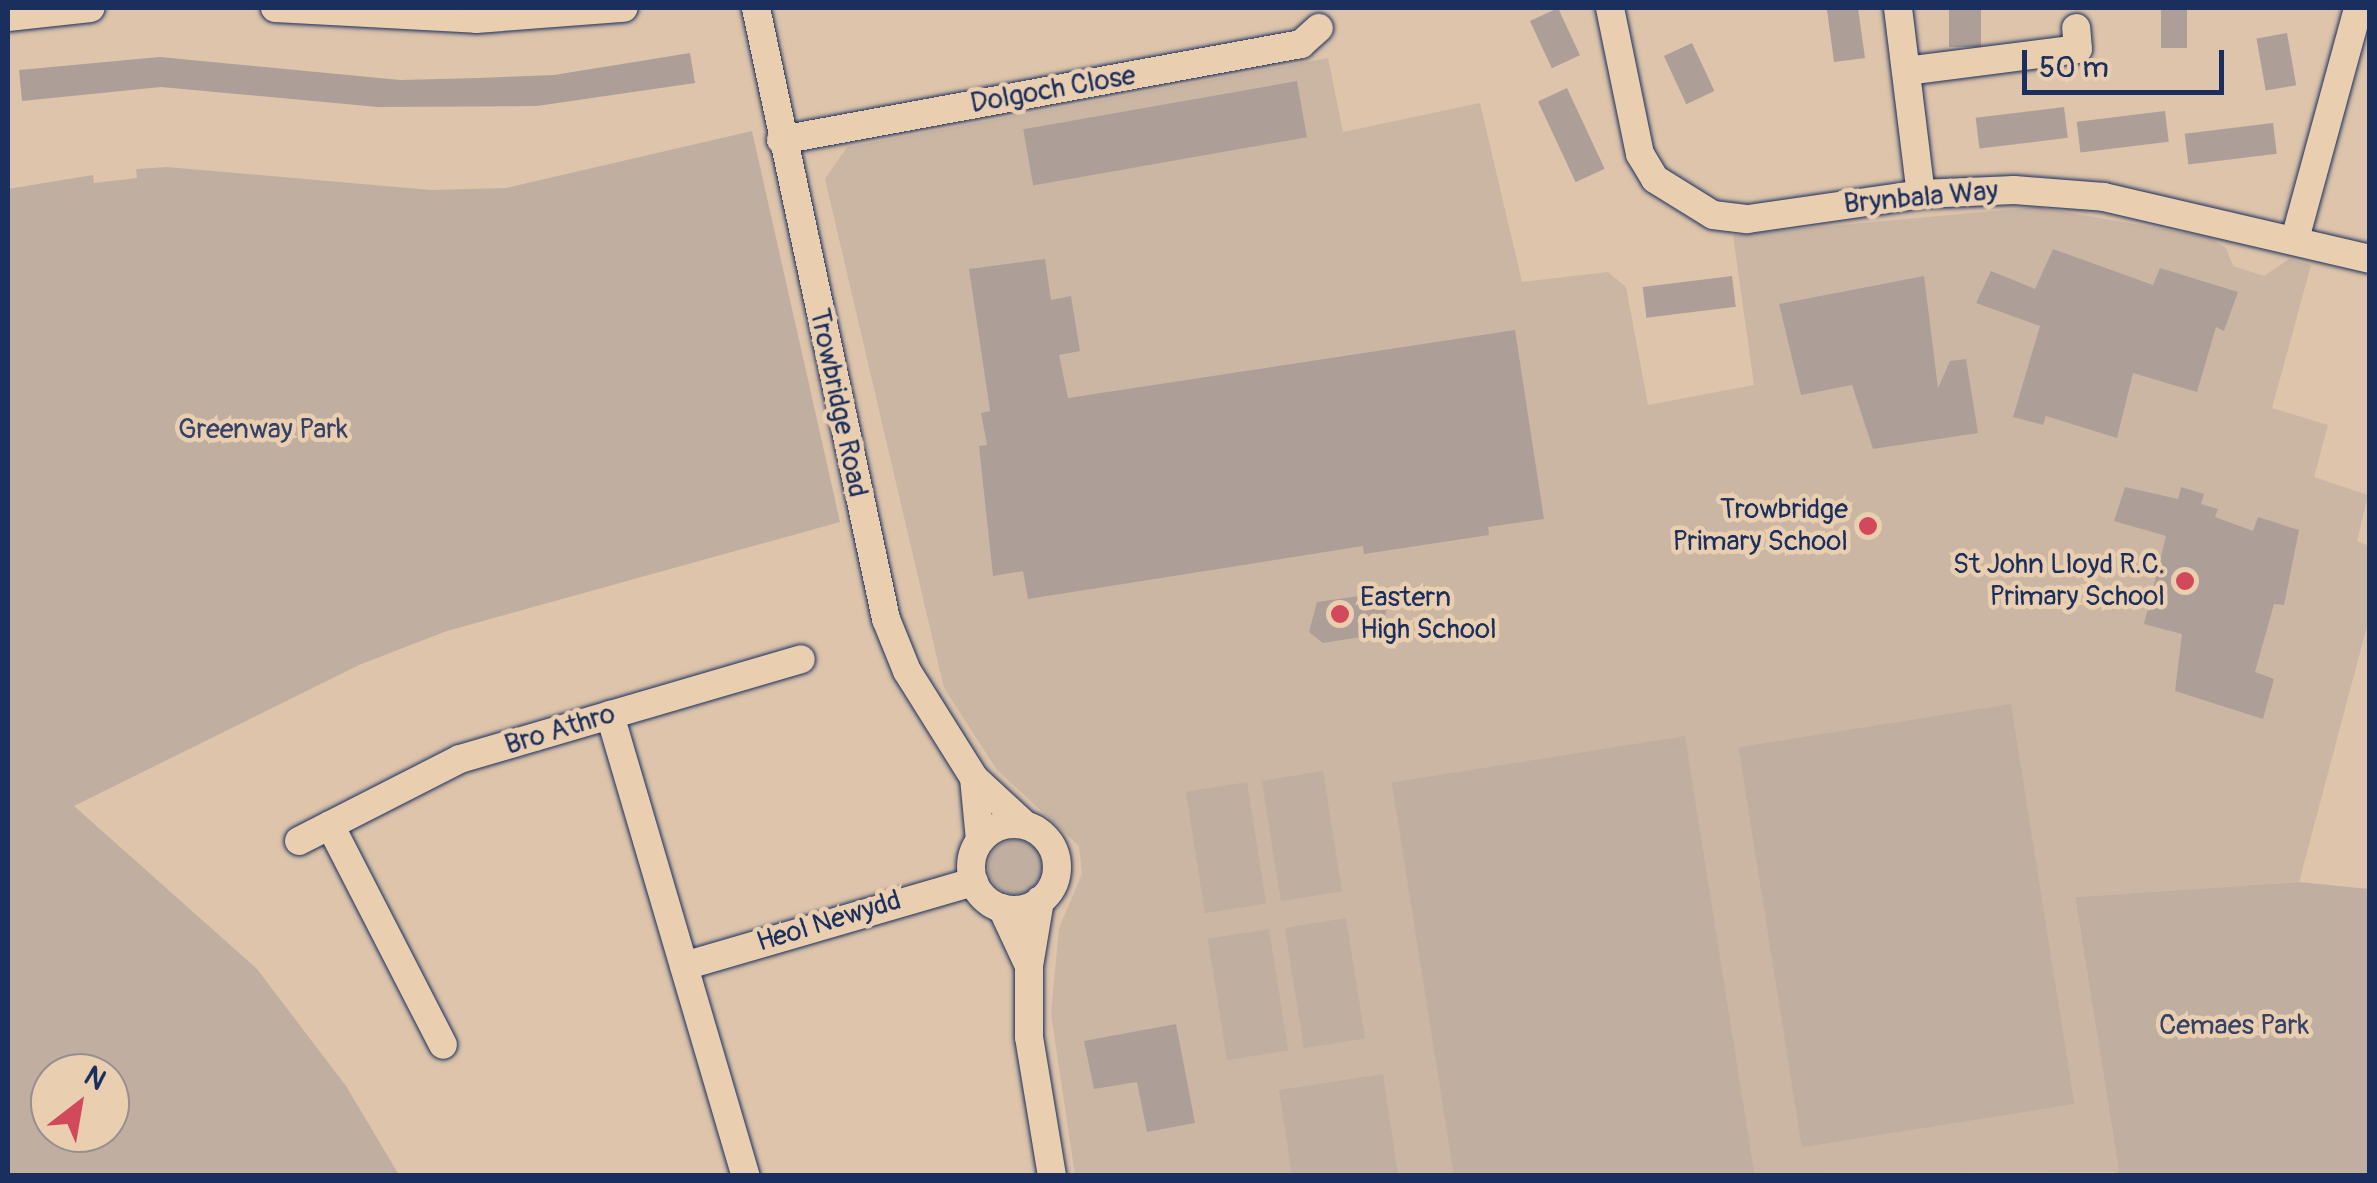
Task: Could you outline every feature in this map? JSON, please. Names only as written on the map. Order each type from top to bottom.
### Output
[{"type":"street","points":[[8,17],[91,8]]},
{"type":"street","points":[[275,8],[476,19],[624,8]]},
{"type":"street","name":"Trowbridge Road","points":[[756,8],[781,140],[886,619],[906,670],[974,778],[1054,852],[1055,878],[1040,900],[1029,966],[1029,1037],[1052,1176]]},
{"type":"street","name":"Brynbala Way","points":[[1610,8],[1628,124],[1655,179],[1678,198],[1713,215],[1748,219],[1921,194],[2104,197],[2370,259]]},
{"type":"street","points":[[1898,8],[1921,194]]},
{"type":"street","points":[[2295,239],[2358,8]]},
{"type":"street","name":"Dolgoch Close","points":[[781,140],[1301,44],[1318,28]]},
{"type":"street","points":[[1906,72],[2078,49],[2076,28]]},
{"type":"street","name":"Bro Athro","points":[[299,841],[440,766],[801,659]]},
{"type":"street","points":[[610,715],[746,1176]]},
{"type":"street","name":"Trowbridge Road","points":[[974,778],[980,840],[974,882],[1002,908],[1029,966]]},
{"type":"street","points":[[980,840],[1000,826],[1025,825]]},
{"type":"street","points":[[330,826],[443,1045]]},
{"type":"street","name":"Heol Newydd","points":[[684,966],[974,882]]},
{"type":"street","points":[[1002,908],[1040,900]]},
{"type":"shaded area","name":"Eastern High School","points":[[1328,58],[1343,132],[1480,103],[1522,282],[1608,272],[1626,287],[1648,405],[1754,385],[1733,235],[2036,207],[2209,237],[2226,248],[2233,266],[2264,276],[2289,259],[2311,265],[2272,408],[2328,425],[2314,477],[2368,495],[2357,541],[2369,546],[2370,615],[2299,882],[2075,897],[2119,1172],[1075,1175],[1051,1014],[1059,928],[1082,874],[1079,846],[997,770],[944,688],[825,179],[847,147]]},
{"type":"green space","name":"Greenway Park","points":[[752,131],[840,522],[447,631],[359,665],[74,806],[257,969],[346,1086],[399,1175],[8,1175],[8,189],[93,175],[94,183],[137,178],[136,169],[167,167],[431,190],[506,188]]},
{"type":"green space","points":[[2011,704],[2074,1104],[1802,1147],[1738,747]]},
{"type":"green space","points":[[1685,736],[1754,1175],[1454,1176],[1392,782]]},
{"type":"green space","points":[[1323,771],[1342,891],[1281,901],[1262,781]]},
{"type":"green space","points":[[1247,782],[1266,903],[1205,913],[1186,792]]},
{"type":"green space","points":[[1015,840],[1034,848],[1042,867],[1034,886],[1015,894],[996,886],[988,867],[996,848]]},
{"type":"green space","name":"Cemaes Park","points":[[2299,882],[2369,889],[2369,1175],[2102,1175],[2119,1172],[2075,897]]},
{"type":"green space","points":[[1346,918],[1365,1038],[1304,1048],[1285,928]]},
{"type":"green space","points":[[1269,929],[1288,1050],[1227,1060],[1208,939]]},
{"type":"green space","points":[[1383,1074],[1398,1175],[1292,1175],[1279,1090]]},
{"type":"building","points":[[1558,8],[1580,55],[1552,68],[1530,21]]},
{"type":"building","points":[[1858,8],[1865,58],[1834,62],[1827,10]]},
{"type":"building","points":[[1949,8],[1981,8],[1981,47],[1949,47]]},
{"type":"building","points":[[2161,8],[2187,8],[2187,48],[2161,48]]},
{"type":"building","points":[[2287,33],[2296,85],[2266,91],[2256,38]]},
{"type":"building","points":[[1692,43],[1714,91],[1686,104],[1664,56]]},
{"type":"building","points":[[690,53],[695,83],[537,106],[378,107],[161,87],[22,101],[19,70],[160,57],[400,80],[479,78],[554,75]]},
{"type":"building","points":[[1297,81],[1307,137],[1033,185],[1023,129]]},
{"type":"building","points":[[1567,88],[1605,169],[1576,182],[1538,102]]},
{"type":"building","points":[[2064,107],[2068,138],[1979,149],[1976,118]]},
{"type":"building","points":[[2165,111],[2169,142],[2080,153],[2077,122]]},
{"type":"building","points":[[2273,123],[2277,154],[2188,165],[2185,134]]},
{"type":"building","points":[[2053,249],[2153,285],[2160,268],[2238,292],[2224,331],[2216,327],[2197,392],[2133,373],[2117,438],[2046,416],[2043,425],[2013,417],[2040,326],[1976,303],[1991,271],[2035,289]]},
{"type":"building","points":[[1045,259],[1051,300],[1071,296],[1080,351],[1059,355],[1068,398],[1515,330],[1544,519],[1488,527],[1489,535],[1364,554],[1363,546],[1028,599],[1023,571],[993,576],[979,446],[987,445],[981,413],[990,411],[969,269]]},
{"type":"building","points":[[1732,276],[1736,307],[1646,318],[1643,287]]},
{"type":"building","points":[[1924,276],[1938,388],[1950,361],[1966,359],[1978,433],[1873,449],[1852,385],[1801,395],[1779,304]]},
{"type":"building","points":[[2125,487],[2178,499],[2181,487],[2204,494],[2201,504],[2218,509],[2215,517],[2253,531],[2258,517],[2299,530],[2284,605],[2274,604],[2255,672],[2274,679],[2263,719],[2175,691],[2182,634],[2144,624],[2166,536],[2114,521]]},
{"type":"building","points":[[1373,594],[1388,605],[1380,634],[1323,643],[1309,632],[1317,602]]},
{"type":"building","points":[[1176,1024],[1195,1123],[1147,1132],[1137,1082],[1094,1089],[1084,1041]]},
{"type":"place","name":"Trowbridge Primary School","points":[[1868,526]]},
{"type":"place","name":"St John Lloyd R.C. Primary School","points":[[2185,581]]},
{"type":"place","name":"Eastern High School","points":[[1340,614]]}]
